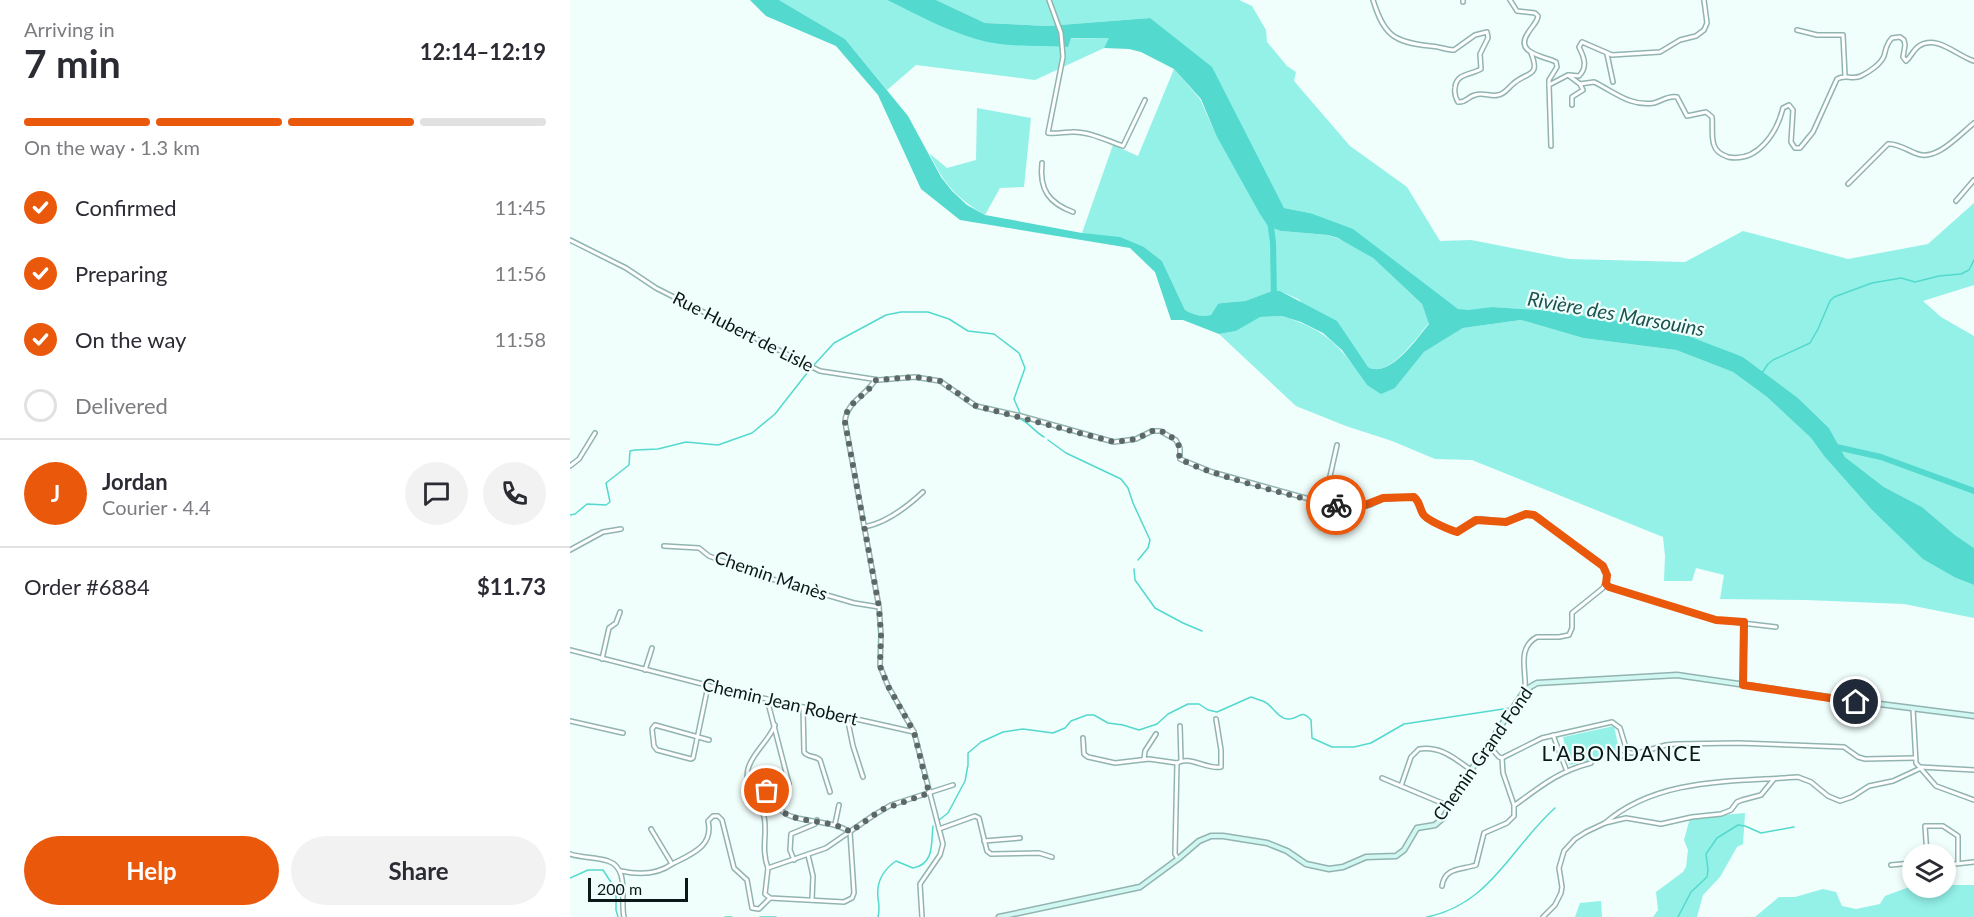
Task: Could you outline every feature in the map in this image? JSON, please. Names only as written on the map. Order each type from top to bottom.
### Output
[{"type":"street","points":[[1049,0],[1061,33],[1062,57],[1048,133],[1072,132],[1123,146],[1144,100]]},
{"type":"street","points":[[1373,0],[1384,28],[1395,37],[1412,43],[1454,50],[1475,34],[1487,32],[1488,38],[1479,56],[1481,69],[1460,76],[1456,81],[1455,97],[1458,102],[1463,102],[1475,95],[1497,96],[1534,70],[1535,62],[1524,43],[1538,16],[1535,13],[1517,11],[1510,0]]},
{"type":"street","points":[[1549,85],[1569,75],[1578,76],[1584,71],[1585,61],[1579,48],[1580,43],[1586,43],[1616,56],[1660,52],[1680,40],[1696,36],[1704,30],[1707,23],[1704,0]]},
{"type":"street","points":[[1797,30],[1817,35],[1843,35],[1845,76]]},
{"type":"street","points":[[1580,84],[1594,82],[1628,100],[1652,103],[1669,96],[1677,97],[1687,116],[1706,112],[1710,114],[1717,152],[1736,158],[1760,149],[1779,124],[1783,108],[1789,105],[1793,110],[1791,142],[1795,148],[1800,147],[1814,132],[1837,79],[1845,76],[1861,76],[1880,63],[1889,41],[1896,37],[1902,38],[1905,42],[1903,57],[1906,60],[1919,46],[1932,43],[1947,47],[1974,61]]},
{"type":"street","points":[[1531,53],[1556,62],[1557,67],[1549,80],[1551,147]]},
{"type":"street","points":[[1607,54],[1613,82]]},
{"type":"street","points":[[1569,75],[1580,84],[1583,90],[1572,97],[1572,105]]},
{"type":"street","points":[[1848,184],[1888,144],[1921,156],[1929,156],[1943,148],[1974,123]]},
{"type":"street","points":[[1042,163],[1041,181],[1049,197],[1058,206],[1073,212]]},
{"type":"street","points":[[1956,201],[1974,180]]},
{"type":"street","name":"Rue Hubert de Lisle","points":[[570,240],[626,268],[656,288],[815,369],[830,374],[876,380],[915,377],[940,381],[976,406],[1114,442],[1136,439],[1152,431],[1160,430],[1176,440],[1180,448],[1179,458],[1186,462],[1324,503],[1360,507],[1383,498],[1414,497],[1427,519],[1457,532],[1476,520],[1506,522],[1526,514],[1534,515],[1603,566],[1607,575],[1606,584]]},
{"type":"street","points":[[876,380],[848,408],[845,417],[879,607],[880,666],[888,686],[914,732],[943,849],[920,884],[922,917]]},
{"type":"street","points":[[570,466],[579,459],[595,433]]},
{"type":"street","points":[[1324,503],[1337,445]]},
{"type":"street","points":[[864,527],[878,523],[898,512],[923,492]]},
{"type":"street","points":[[570,550],[603,532],[621,529]]},
{"type":"street","name":"Chemin Manès","points":[[664,546],[699,548],[713,558],[738,565],[765,577],[854,603],[879,607]]},
{"type":"street","points":[[1525,690],[1523,655],[1528,644],[1537,637],[1569,635],[1574,612],[1606,584],[1615,589],[1712,619],[1744,622],[1745,625],[1776,627]]},
{"type":"street","points":[[602,659],[609,628],[616,622],[620,612]]},
{"type":"street","points":[[1743,685],[1745,625]]},
{"type":"street","points":[[645,670],[652,648]]},
{"type":"street","name":"Chemin Jean Robert","points":[[570,650],[708,686],[914,732]]},
{"type":"street","name":"Chemin Grand Fond","points":[[999,917],[1133,890],[1178,860],[1199,841],[1216,835],[1278,846],[1306,864],[1329,869],[1343,867],[1366,857],[1396,856],[1404,850],[1417,828],[1438,823],[1525,690],[1533,684],[1677,675],[1974,716]]},
{"type":"street","points":[[708,686],[697,737],[693,758],[689,759],[657,750],[654,746],[652,727],[655,725],[697,737],[709,740]]},
{"type":"street","points":[[766,699],[775,725],[789,784]]},
{"type":"street","points":[[803,707],[804,752],[819,760],[830,792]]},
{"type":"street","points":[[1913,709],[1915,758],[1920,768],[1936,786],[1974,800]]},
{"type":"street","points":[[847,717],[862,777]]},
{"type":"street","points":[[1181,760],[1210,768],[1221,767],[1216,719]]},
{"type":"street","points":[[570,721],[623,733]]},
{"type":"street","points":[[1502,758],[1542,738],[1612,722],[1620,728],[1628,752]]},
{"type":"street","points":[[775,725],[749,767],[747,780],[764,814],[763,848],[768,868],[765,894],[770,898],[844,902],[852,898],[855,888],[850,854],[850,832]]},
{"type":"street","points":[[1180,726],[1181,760]]},
{"type":"street","points":[[1144,759],[1145,751],[1156,734]]},
{"type":"street","points":[[1552,735],[1566,770]]},
{"type":"street","points":[[1083,738],[1084,754],[1088,757],[1115,763],[1144,759],[1177,763],[1181,760]]},
{"type":"street","points":[[1620,757],[1628,752],[1638,753],[1666,745],[1738,743],[1844,747],[1865,759],[1915,758]]},
{"type":"street","points":[[1488,745],[1502,758]]},
{"type":"street","points":[[1401,786],[1412,757],[1419,749],[1442,750],[1471,770]]},
{"type":"street","points":[[1442,886],[1443,877],[1450,871],[1476,865],[1484,832],[1510,822],[1515,812],[1503,773],[1502,758]]},
{"type":"street","points":[[1177,763],[1175,854],[1178,860]]},
{"type":"street","points":[[1514,805],[1552,777],[1566,770],[1591,763]]},
{"type":"street","points":[[1605,823],[1627,806],[1688,785],[1798,777],[1840,801],[1852,797],[1869,786],[1893,781],[1920,768],[1974,770]]},
{"type":"street","points":[[1382,778],[1449,806]]},
{"type":"street","points":[[1543,917],[1555,905],[1561,893],[1559,868],[1562,856],[1568,846],[1586,832],[1605,823],[1626,818],[1661,824],[1692,817],[1721,814],[1731,810],[1737,802],[1761,795],[1774,779]]},
{"type":"street","points":[[768,868],[808,855],[832,844],[881,810],[953,784]]},
{"type":"street","points":[[750,790],[759,787],[779,798],[780,809],[788,816],[835,824],[850,832]]},
{"type":"street","points":[[835,824],[839,805]]},
{"type":"street","points":[[570,854],[613,863],[621,871],[639,873],[661,871],[689,855],[708,840],[710,832],[708,821],[713,816],[718,816],[722,820],[734,868],[747,880],[752,908],[759,909],[770,898]]},
{"type":"street","points":[[939,830],[975,816],[979,818],[987,851],[991,854],[1039,853],[1052,857]]},
{"type":"street","points":[[794,860],[790,850],[790,834],[815,824],[817,820]]},
{"type":"street","points":[[1926,844],[1925,826],[1942,826],[1958,836],[1958,863],[1974,862]]},
{"type":"street","points":[[651,829],[672,864]]},
{"type":"street","points":[[984,841],[1020,838]]},
{"type":"street","points":[[808,855],[812,873],[812,900]]},
{"type":"street","points":[[1891,864],[1902,863]]},
{"type":"street","points":[[621,871],[621,907],[624,917]]},
{"type":"shaded area","points":[[750,0],[779,0],[845,39],[908,116],[941,177],[967,205],[985,215],[1082,233],[1120,237],[1144,247],[1162,261],[1185,310],[1195,314],[1211,315],[1218,304],[1245,301],[1272,291],[1280,291],[1337,321],[1368,367],[1376,369],[1394,362],[1429,324],[1422,304],[1373,258],[1338,238],[1281,231],[1268,226],[1216,135],[1201,99],[1174,69],[1141,52],[1104,48],[1109,38],[1071,38],[1068,47],[987,42],[942,26],[887,0],[936,0],[985,23],[1047,26],[1150,18],[1212,67],[1284,208],[1310,213],[1353,229],[1458,309],[1492,307],[1540,310],[1602,318],[1675,331],[1743,357],[1798,398],[1829,428],[1845,457],[1884,487],[1922,507],[1974,548],[1974,585],[1956,578],[1923,559],[1871,509],[1811,438],[1767,397],[1733,372],[1676,350],[1583,338],[1521,320],[1463,328],[1424,352],[1395,388],[1381,394],[1367,385],[1342,350],[1323,333],[1301,322],[1282,316],[1260,317],[1236,331],[1219,334],[1183,320],[1171,320],[1155,272],[1130,248],[960,220],[921,189],[878,95],[836,46],[766,16]]},
{"type":"shaded area","points":[[779,0],[887,0],[954,31],[978,39],[1110,38],[1104,48],[1035,80],[916,65],[887,90],[845,39]]},
{"type":"shaded area","points":[[936,0],[1239,0],[1252,6],[1266,30],[1267,42],[1287,66],[1296,72],[1294,81],[1350,146],[1407,187],[1440,241],[1471,240],[1569,259],[1685,262],[1743,231],[1848,259],[1928,244],[1974,203],[1974,285],[1923,301],[1941,317],[1974,336],[1974,548],[1922,507],[1884,487],[1845,457],[1829,428],[1798,398],[1743,357],[1602,318],[1492,307],[1469,311],[1458,309],[1310,213],[1284,208],[1150,18],[1047,26],[985,23]]},
{"type":"shaded area","points":[[1174,69],[1200,99],[1216,135],[1281,231],[1328,235],[1345,241],[1373,258],[1422,304],[1429,323],[1402,355],[1393,362],[1376,369],[1368,367],[1298,299],[1280,291],[1272,291],[1245,301],[1222,303],[1211,315],[1201,316],[1191,313],[1185,310],[1162,261],[1144,247],[1082,233],[1113,145],[1138,156]]},
{"type":"shaded area","points":[[977,108],[1031,118],[1024,187],[1000,188],[985,215],[958,196],[940,173],[929,153],[947,168],[976,160]]},
{"type":"shaded area","points":[[1282,316],[1311,328],[1332,342],[1341,350],[1367,385],[1395,388],[1424,352],[1463,328],[1521,320],[1583,338],[1676,350],[1733,372],[1767,397],[1811,438],[1871,509],[1893,529],[1956,578],[1974,585],[1974,618],[1904,604],[1720,599],[1724,575],[1696,568],[1692,581],[1664,581],[1663,537],[1472,460],[1435,459],[1296,406],[1219,334],[1236,331],[1259,317]]},
{"type":"shaded area","points":[[1614,726],[1620,754],[1569,765],[1563,737]]},
{"type":"shaded area","points":[[1745,813],[1743,844],[1737,847],[1720,877],[1703,895],[1697,917],[1653,917],[1658,910],[1656,892],[1683,872],[1686,867],[1688,850],[1684,840],[1690,818]]},
{"type":"shaded area","points":[[1956,885],[1974,885],[1974,917],[1755,917],[1779,897],[1795,897],[1823,889],[1836,892],[1842,906],[1856,909],[1880,904],[1885,896],[1902,890],[1902,898],[1956,898]]},
{"type":"shaded area","points":[[1601,901],[1602,917],[1575,917],[1580,903]]},
{"type":"waterway","points":[[1270,221],[1273,242],[1274,298]]},
{"type":"waterway","points":[[1762,373],[1773,360],[1810,343],[1834,297],[1872,283],[1901,278],[1915,282],[1961,274],[1969,270],[1974,260]]},
{"type":"waterway","points":[[813,366],[834,343],[886,315],[901,312],[928,312],[949,319],[968,331],[994,334],[1019,353],[1025,368],[1014,399],[1020,413],[1019,418],[1044,437]]},
{"type":"waterway","points":[[570,515],[575,514],[587,504],[606,505],[610,502],[606,483],[629,465],[630,451],[658,449],[686,442],[718,445],[752,433],[775,414],[811,368]]},
{"type":"waterway","points":[[1048,440],[1066,453],[1121,479],[1128,488],[1150,540],[1148,548],[1138,560]]},
{"type":"waterway","points":[[1832,446],[1881,457],[1974,491]]},
{"type":"waterway","points":[[1134,569],[1135,580],[1155,608],[1202,631]]},
{"type":"waterway","points":[[939,820],[948,813],[965,781],[968,753],[981,742],[1003,732],[1023,729],[1053,733],[1065,728],[1071,721],[1087,715],[1094,715],[1108,723],[1139,730],[1157,724],[1168,714],[1188,704],[1199,704],[1208,710],[1217,712],[1251,697],[1265,702],[1285,719],[1292,719],[1302,714],[1308,717],[1311,720],[1312,738],[1332,747],[1354,747],[1371,743],[1404,724],[1510,708]]},
{"type":"waterway","points":[[1427,917],[1449,910],[1468,900],[1484,887],[1539,823],[1555,808]]},
{"type":"waterway","points":[[1678,917],[1691,892],[1707,877],[1706,854],[1717,838],[1738,825],[1761,833],[1794,827]]},
{"type":"waterway","points":[[878,917],[878,886],[881,876],[896,861],[913,868],[925,862],[932,845],[933,826]]},
{"type":"waterway","points":[[570,878],[588,870],[603,870],[616,890],[618,917]]},
{"type":"waterway","points":[[725,917],[732,917]]},
{"type":"waterway","points":[[760,917],[776,917]]},
{"type":"way so far","points":[[767,791],[779,798],[779,807],[788,816],[835,824],[850,832],[891,805],[929,793],[914,732],[888,686],[880,666],[879,607],[845,422],[848,408],[876,380],[915,377],[940,381],[976,406],[1114,442],[1126,442],[1160,430],[1176,440],[1180,448],[1179,458],[1182,461],[1224,475],[1336,505]]},
{"type":"district","name":"L'ABONDANCE","points":[[1622,754]]},
{"type":"route","points":[[1336,505],[1360,507],[1383,498],[1414,497],[1427,519],[1457,532],[1476,520],[1506,522],[1526,514],[1534,515],[1599,562],[1606,572],[1606,584],[1609,587],[1716,620],[1744,622],[1743,685],[1856,702]]},
{"type":"water label","name":"Rivière des Marsouins","points":[[1616,314]]}]
